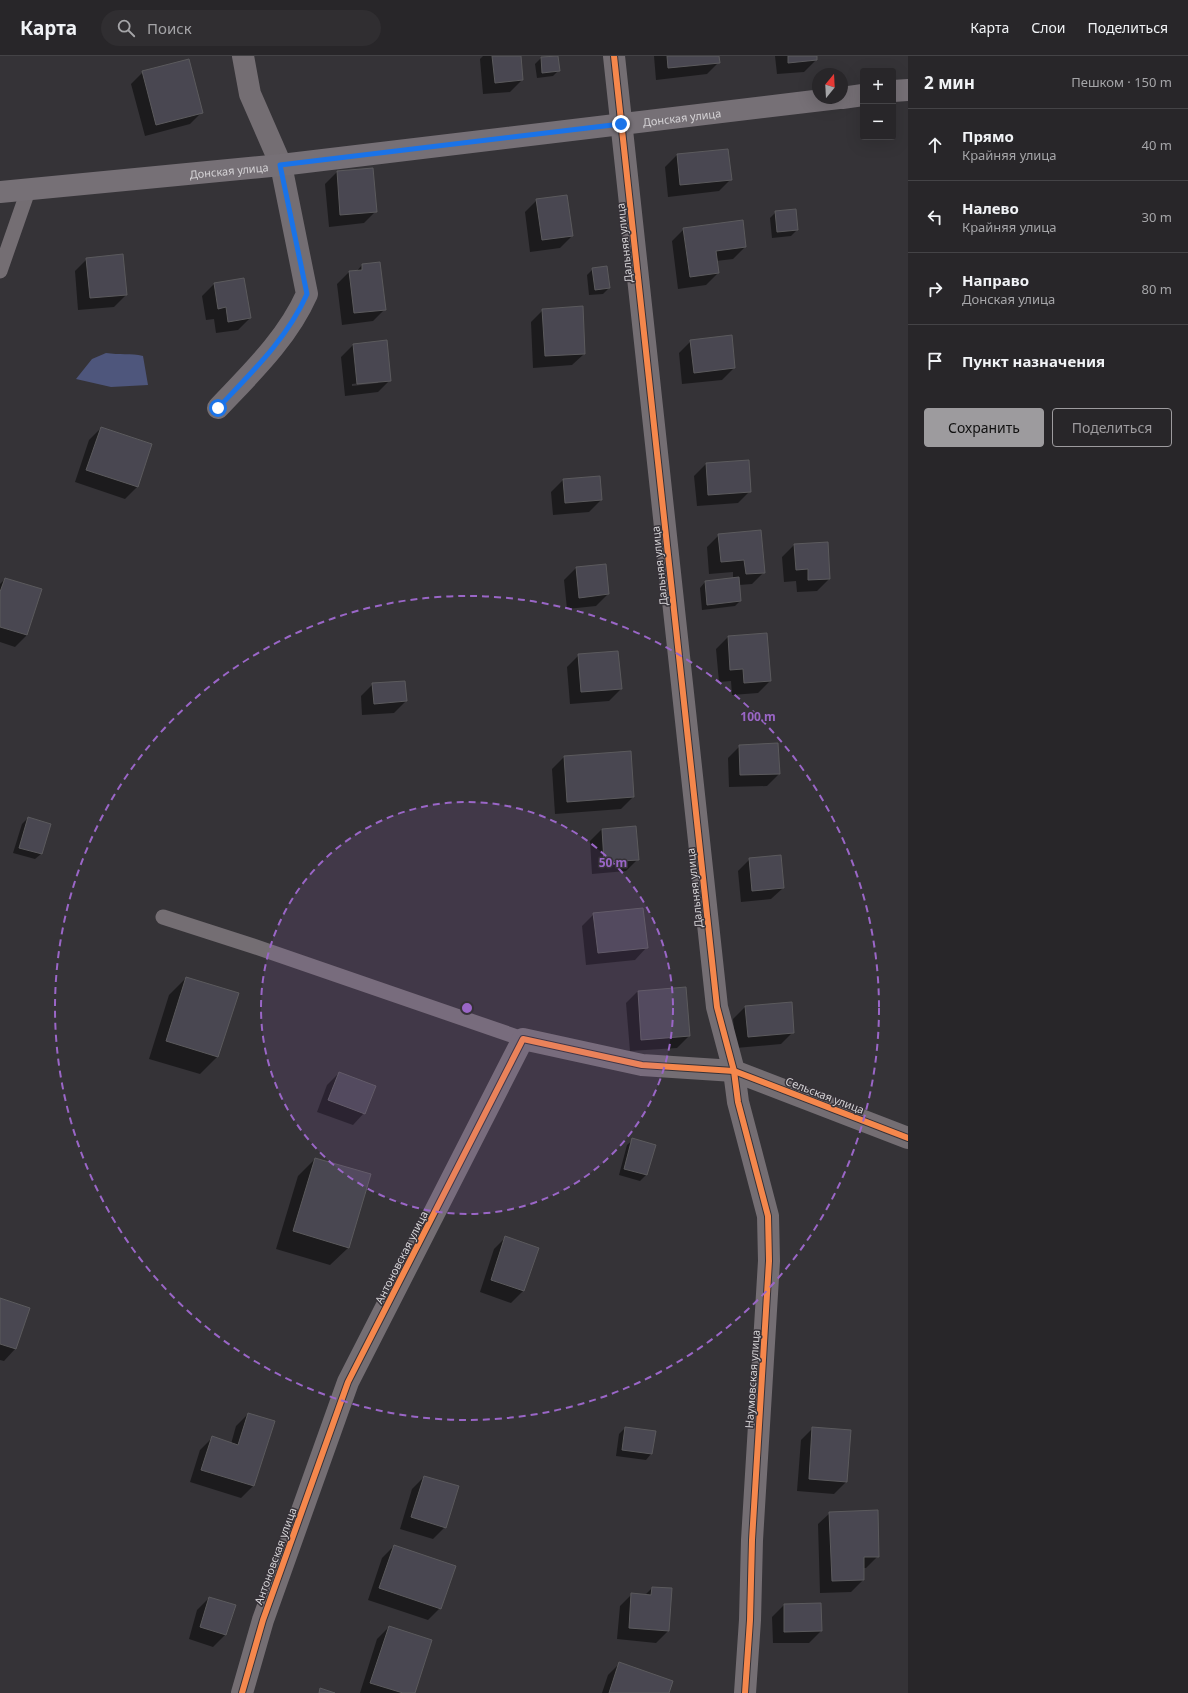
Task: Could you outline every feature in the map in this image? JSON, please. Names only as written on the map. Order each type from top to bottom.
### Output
[{"type":"street","points":[[218,408],[268,355],[298,313],[307,294],[280,165],[250,94],[243,56]]},
{"type":"street","name":"Дальняя улица","points":[[614,56],[717,1007],[734,1071]]},
{"type":"street","points":[[896,91],[908,90]]},
{"type":"street","points":[[848,97],[860,95]]},
{"type":"street","name":"Донская улица","points":[[0,192],[28,188],[280,165],[812,101]]},
{"type":"street","points":[[524,1039],[642,1065],[734,1071]]},
{"type":"street","name":"Антоновская улица","points":[[242,1693],[263,1620],[348,1382],[524,1039]]},
{"type":"street","name":"Сельская улица","points":[[734,1071],[908,1138]]},
{"type":"street","name":"Наумовская улица","points":[[734,1071],[738,1102],[768,1216],[769,1261],[752,1540],[750,1620],[745,1693]]},
{"type":"lane","points":[[0,271],[28,188]]},
{"type":"lane","points":[[163,918],[253,946],[524,1039]]},
{"type":"water","points":[[106,353],[143,356],[148,385],[111,387],[76,379],[92,359]]},
{"type":"building","points":[[492,56],[521,56],[523,80],[495,83]]},
{"type":"building","points":[[558,56],[560,71],[542,73],[541,57]]},
{"type":"building","points":[[667,56],[719,56],[720,63],[668,68]]},
{"type":"building","points":[[788,56],[817,56],[817,60],[788,63]]},
{"type":"building","points":[[189,59],[203,113],[156,125],[142,71]]},
{"type":"building","points":[[728,149],[732,180],[680,185],[677,154]]},
{"type":"building","points":[[373,168],[377,212],[340,215],[337,171]]},
{"type":"building","points":[[567,195],[573,236],[542,240],[536,199]]},
{"type":"building","points":[[796,209],[798,230],[777,232],[775,211]]},
{"type":"building","points":[[743,220],[746,247],[716,251],[719,273],[690,277],[683,228]]},
{"type":"building","points":[[123,254],[127,295],[90,298],[86,258]]},
{"type":"building","points":[[380,262],[386,310],[354,313],[349,271],[362,270],[362,264]]},
{"type":"building","points":[[607,266],[610,288],[595,290],[592,268]]},
{"type":"building","points":[[244,278],[251,318],[228,322],[226,307],[218,309],[214,283]]},
{"type":"building","points":[[583,306],[585,354],[545,356],[542,309]]},
{"type":"building","points":[[732,335],[735,368],[694,373],[690,340]]},
{"type":"building","points":[[387,340],[391,381],[357,384],[353,344]]},
{"type":"building","points":[[101,427],[152,444],[138,487],[86,470]]},
{"type":"building","points":[[749,460],[751,492],[708,495],[706,463]]},
{"type":"building","points":[[600,476],[602,500],[565,503],[563,479]]},
{"type":"building","points":[[761,530],[765,573],[746,574],[744,560],[721,562],[718,534]]},
{"type":"building","points":[[828,542],[830,579],[808,580],[808,569],[796,570],[794,544]]},
{"type":"building","points":[[606,564],[609,594],[579,598],[576,567]]},
{"type":"building","points":[[739,577],[741,601],[707,605],[705,581]]},
{"type":"building","points":[[5,578],[42,589],[27,635],[0,627],[0,592]]},
{"type":"building","points":[[767,633],[771,681],[744,683],[743,669],[730,670],[728,636]]},
{"type":"building","points":[[618,651],[622,689],[581,692],[578,654]]},
{"type":"building","points":[[405,681],[407,701],[374,704],[372,683]]},
{"type":"building","points":[[778,743],[780,774],[740,775],[739,745]]},
{"type":"building","points":[[631,751],[634,797],[567,802],[564,756]]},
{"type":"building","points":[[28,817],[51,824],[42,854],[19,848]]},
{"type":"building","points":[[636,826],[639,860],[604,862],[602,829]]},
{"type":"building","points":[[781,855],[784,888],[752,891],[749,858]]},
{"type":"building","points":[[643,908],[648,948],[598,953],[593,913]]},
{"type":"building","points":[[186,977],[239,993],[218,1057],[166,1041]]},
{"type":"building","points":[[686,987],[690,1036],[641,1040],[638,991]]},
{"type":"building","points":[[792,1002],[794,1033],[748,1037],[745,1006]]},
{"type":"building","points":[[339,1072],[376,1086],[365,1114],[328,1100]]},
{"type":"building","points":[[632,1138],[656,1145],[647,1175],[624,1169]]},
{"type":"building","points":[[315,1158],[371,1174],[349,1248],[293,1231]]},
{"type":"building","points":[[505,1236],[539,1248],[524,1291],[491,1280]]},
{"type":"building","points":[[0,1298],[30,1308],[16,1349],[0,1344]]},
{"type":"building","points":[[248,1413],[275,1421],[254,1486],[201,1470],[212,1436],[238,1445]]},
{"type":"building","points":[[625,1427],[656,1431],[652,1454],[622,1450]]},
{"type":"building","points":[[812,1427],[851,1430],[847,1482],[809,1479]]},
{"type":"building","points":[[424,1476],[459,1486],[446,1528],[411,1517]]},
{"type":"building","points":[[878,1510],[879,1557],[864,1557],[864,1580],[832,1581],[829,1512]]},
{"type":"building","points":[[394,1545],[456,1566],[441,1609],[379,1588]]},
{"type":"building","points":[[652,1587],[672,1588],[669,1631],[629,1628],[631,1593],[651,1595]]},
{"type":"building","points":[[209,1597],[236,1605],[226,1635],[200,1627]]},
{"type":"building","points":[[821,1603],[822,1631],[784,1632],[784,1604]]},
{"type":"building","points":[[389,1626],[432,1640],[415,1693],[403,1693],[370,1683]]},
{"type":"building","points":[[619,1662],[673,1681],[669,1693],[609,1693]]},
{"type":"building","points":[[320,1688],[335,1693],[319,1693]]},
{"type":"cycle path","points":[[614,56],[717,1007],[734,1071],[738,1102],[768,1216],[769,1261],[752,1540],[750,1620],[745,1693]]},
{"type":"cycle path","points":[[242,1693],[263,1620],[348,1382],[523,1039],[642,1065],[734,1071],[908,1138]]},
{"type":"route","points":[[218,408],[268,355],[298,313],[307,294],[280,165],[621,124]]}]
